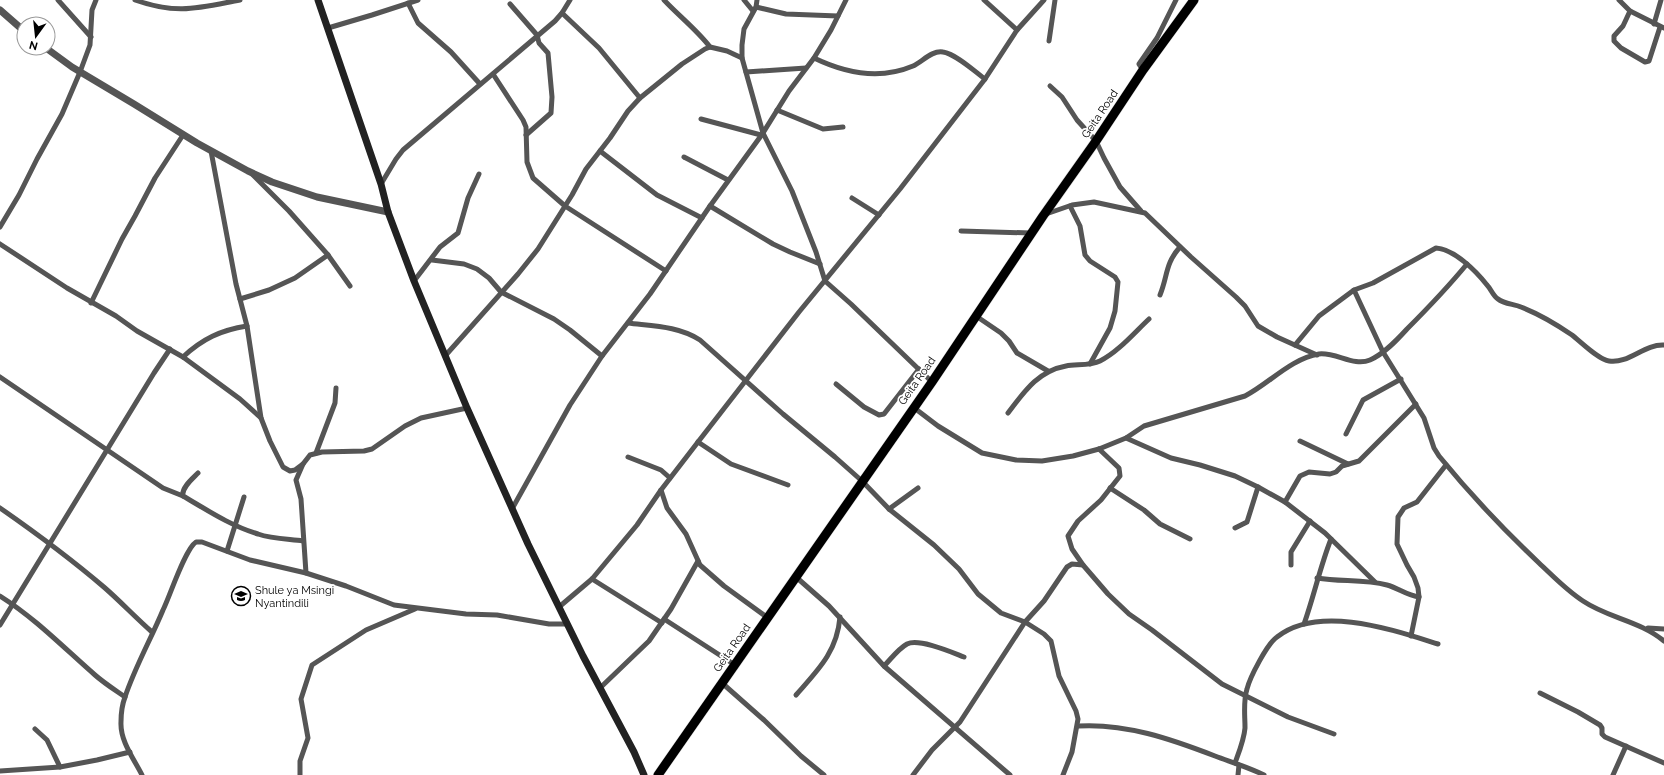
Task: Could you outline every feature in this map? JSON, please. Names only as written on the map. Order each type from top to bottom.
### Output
[{"type":"highway","name":"Geita Road","points":[[658,775],[913,407],[932,382],[1031,233],[1096,141],[1143,70],[1194,0]]},
{"type":"main road","points":[[318,0],[381,184],[388,212],[414,281],[445,356],[528,544],[567,624],[634,752],[642,773]]},
{"type":"street","points":[[58,0],[91,37]]},
{"type":"street","points":[[0,227],[19,195],[62,114],[87,56],[91,37],[92,10],[96,0]]},
{"type":"street","points":[[135,0],[151,6],[187,10],[240,0]]},
{"type":"street","points":[[328,28],[418,0]]},
{"type":"street","points":[[381,184],[396,158],[403,150],[551,25],[562,13],[570,0]]},
{"type":"street","points":[[664,0],[676,13],[696,30],[710,47]]},
{"type":"street","points":[[744,0],[754,9],[786,14],[838,16]]},
{"type":"street","points":[[757,0],[744,29],[742,58],[762,134],[792,190],[825,280],[932,382]]},
{"type":"street","points":[[512,509],[570,405],[602,356],[666,271],[728,180],[762,134],[814,58],[846,0]]},
{"type":"street","points":[[984,0],[1017,30]]},
{"type":"street","points":[[559,607],[592,578],[637,525],[661,490],[698,442],[985,79],[1017,30],[1044,0]]},
{"type":"street","points":[[1049,41],[1055,0]]},
{"type":"street","points":[[1143,70],[1139,64],[1157,38],[1176,0]]},
{"type":"street","points":[[1619,0],[1630,11],[1662,28],[1649,61],[1645,62],[1621,48],[1614,41],[1614,36],[1623,26],[1630,11]]},
{"type":"street","points":[[1654,24],[1660,0]]},
{"type":"street","points":[[408,3],[418,23],[451,52],[480,84]]},
{"type":"street","points":[[510,4],[538,35],[539,43],[546,50],[550,61],[552,111],[550,116],[526,135]]},
{"type":"street","points":[[0,10],[16,24]]},
{"type":"street","points":[[562,13],[599,48],[640,98]]},
{"type":"street","points":[[445,356],[538,249],[586,169],[600,152],[628,111],[640,98],[682,64],[701,51],[710,47],[727,51],[742,58]]},
{"type":"street","points":[[814,58],[841,69],[873,74],[888,73],[908,67],[936,53],[942,52],[965,64],[985,79]]},
{"type":"street","points":[[56,55],[80,72],[211,151],[248,171],[272,182],[317,197],[388,212]]},
{"type":"street","points":[[746,72],[806,68]]},
{"type":"street","points":[[493,74],[526,127],[526,162],[530,172],[537,182],[565,206],[666,271]]},
{"type":"street","points":[[1050,86],[1062,97],[1077,120],[1096,141],[1120,187],[1141,211],[1150,217],[1180,247],[1236,297],[1258,326],[1317,355]]},
{"type":"street","points":[[777,110],[823,129],[843,126]]},
{"type":"street","points":[[701,119],[762,134]]},
{"type":"street","points":[[91,303],[118,246],[151,184],[183,134]]},
{"type":"street","points":[[211,151],[240,299],[247,326],[261,418],[270,441],[283,467],[290,471],[295,470],[303,464]]},
{"type":"street","points":[[600,152],[657,195],[702,218]]},
{"type":"street","points":[[684,157],[728,180]]},
{"type":"street","points":[[248,171],[274,195],[328,255],[350,286]]},
{"type":"street","points":[[414,281],[432,260],[440,247],[458,233],[468,198],[479,174]]},
{"type":"street","points":[[852,198],[879,215]]},
{"type":"street","points":[[1043,216],[1070,206],[1094,202],[1141,211]]},
{"type":"street","points":[[710,206],[773,244],[820,264]]},
{"type":"street","points":[[1070,206],[1080,226],[1086,255],[1095,265],[1115,278],[1118,282],[1115,311],[1110,328],[1090,364]]},
{"type":"street","points":[[961,231],[1031,233]]},
{"type":"street","points":[[0,244],[91,303],[116,316],[137,331],[183,357],[234,395],[261,418]]},
{"type":"street","points":[[1160,295],[1165,281],[1169,261],[1180,247]]},
{"type":"street","points":[[1295,345],[1319,316],[1354,290],[1373,283],[1436,248],[1443,248],[1449,251],[1467,264],[1486,283],[1497,299],[1519,306],[1549,321],[1606,360],[1620,360],[1646,348],[1656,345],[1664,345]]},
{"type":"street","points":[[240,299],[269,290],[295,278],[328,255]]},
{"type":"street","points":[[432,260],[464,264],[477,269],[489,278],[501,292],[554,319],[602,356]]},
{"type":"street","points":[[913,407],[938,426],[982,453],[1027,461],[1042,461],[1074,456],[1099,449],[1126,438],[1144,426],[1245,396],[1258,389],[1292,364],[1317,355],[1331,355],[1354,361],[1366,361],[1383,352],[1438,298],[1467,264]]},
{"type":"street","points":[[1354,290],[1383,352],[1424,418],[1434,448],[1446,465],[1480,505],[1561,585],[1583,601],[1612,616],[1645,628],[1664,641]]},
{"type":"street","points":[[976,316],[1001,333],[1009,341],[1017,353],[1048,371]]},
{"type":"street","points":[[1008,413],[1035,379],[1048,371],[1063,366],[1097,362],[1108,356],[1149,319]]},
{"type":"street","points":[[628,323],[679,330],[690,334],[862,481],[888,509],[934,545],[959,569],[978,594],[993,607],[1006,616],[1025,622],[1044,634],[1051,641],[1059,676],[1076,711],[1078,726],[1072,752],[1063,775]]},
{"type":"street","points":[[183,357],[216,333],[247,326]]},
{"type":"street","points":[[0,625],[170,349]]},
{"type":"street","points":[[836,384],[864,408],[879,415],[884,414],[919,369]]},
{"type":"street","points":[[0,377],[163,488],[183,496],[235,525],[259,535],[303,542]]},
{"type":"street","points":[[1346,434],[1363,400],[1401,379]]},
{"type":"street","points":[[316,453],[335,403],[336,388]]},
{"type":"street","points":[[1285,502],[1300,476],[1305,473],[1330,474],[1336,472],[1342,466],[1359,461],[1416,404]]},
{"type":"street","points":[[306,573],[301,499],[296,480],[303,464],[310,455],[316,453],[364,451],[372,449],[405,426],[421,418],[468,408]]},
{"type":"street","points":[[1126,438],[1171,458],[1235,476],[1285,502],[1331,539],[1374,582]]},
{"type":"street","points":[[1300,441],[1348,464]]},
{"type":"street","points":[[698,442],[731,464],[788,485]]},
{"type":"street","points":[[1099,449],[1119,468],[1120,476],[1078,521],[1068,536],[1072,549],[1096,583],[1129,614],[1222,684],[1288,717],[1334,734]]},
{"type":"street","points":[[628,456],[662,470],[670,478]]},
{"type":"street","points":[[1411,636],[1419,597],[1414,577],[1397,544],[1398,517],[1404,508],[1417,502],[1446,465]]},
{"type":"street","points":[[183,496],[182,492],[198,473]]},
{"type":"street","points":[[1235,528],[1247,522],[1258,487]]},
{"type":"street","points":[[888,509],[918,488]]},
{"type":"street","points":[[1110,488],[1144,510],[1160,524],[1190,539]]},
{"type":"street","points":[[661,490],[667,508],[686,534],[698,561],[714,579],[768,618]]},
{"type":"street","points":[[227,551],[244,497]]},
{"type":"street","points":[[0,508],[50,543],[106,589],[152,632]]},
{"type":"street","points":[[1291,565],[1291,552],[1310,521]]},
{"type":"street","points":[[1304,624],[1315,592],[1317,578],[1331,539]]},
{"type":"street","points":[[142,775],[121,730],[122,710],[125,697],[152,632],[163,612],[193,543],[202,542],[265,564],[306,573],[351,587],[394,605],[466,614],[496,615],[549,624],[567,624]]},
{"type":"street","points":[[600,688],[649,641],[663,621],[698,561]]},
{"type":"street","points":[[913,775],[932,750],[956,728],[976,700],[1025,622],[1044,601],[1068,565],[1083,565]]},
{"type":"street","points":[[796,577],[840,617],[884,666],[1010,775]]},
{"type":"street","points":[[592,578],[735,665]]},
{"type":"street","points":[[1317,578],[1374,582],[1400,589],[1412,596],[1419,597]]},
{"type":"street","points":[[0,596],[12,604],[65,648],[96,676],[125,697]]},
{"type":"street","points":[[300,775],[300,761],[308,738],[301,699],[312,665],[366,630],[415,608]]},
{"type":"street","points":[[796,695],[828,658],[838,634],[840,617]]},
{"type":"street","points":[[1238,775],[1237,764],[1244,731],[1245,695],[1252,675],[1270,644],[1276,637],[1285,631],[1304,624],[1322,621],[1359,623],[1376,625],[1438,644]]},
{"type":"street","points":[[1645,628],[1664,629]]},
{"type":"street","points":[[884,666],[903,647],[911,642],[927,645],[964,657]]},
{"type":"street","points":[[722,683],[764,720],[801,756],[824,775]]},
{"type":"street","points":[[1540,693],[1578,712],[1601,726],[1602,734],[1605,737],[1664,763]]},
{"type":"street","points":[[1078,726],[1102,725],[1150,735],[1180,743],[1264,775]]},
{"type":"street","points":[[35,729],[47,740],[60,767]]},
{"type":"street","points":[[1613,775],[1626,746]]},
{"type":"street","points":[[0,771],[60,767],[130,752]]},
{"type":"street","points":[[47,768],[47,775]]},
{"type":"place","name":"Shule ya Msingi Nyantindili","points":[[241,596]]}]
